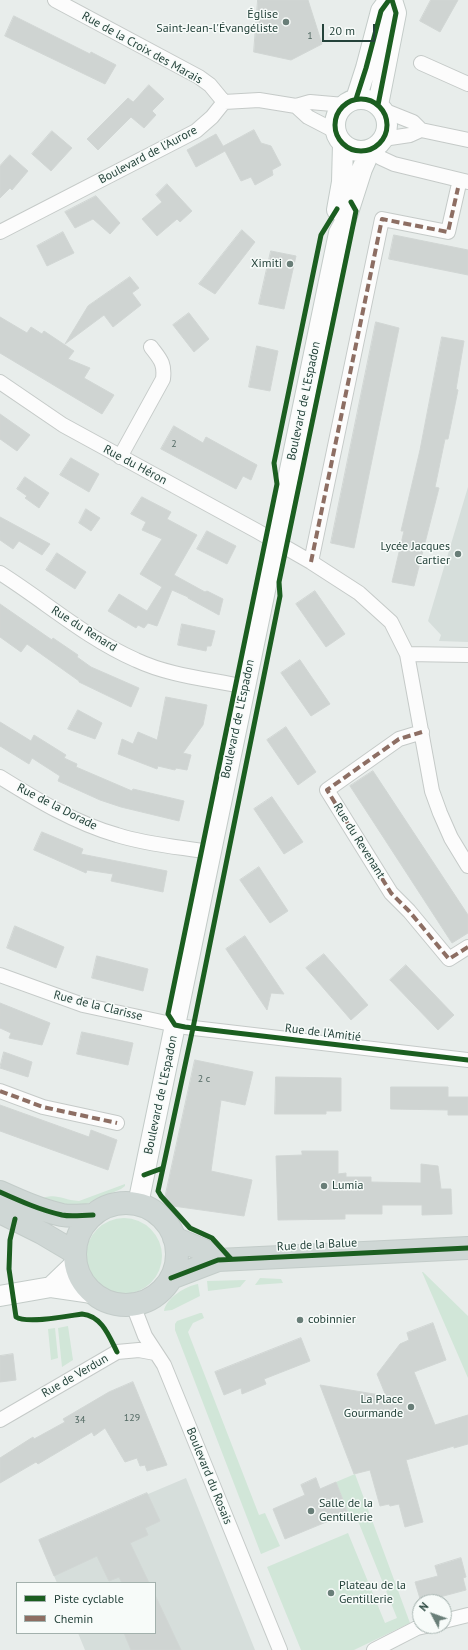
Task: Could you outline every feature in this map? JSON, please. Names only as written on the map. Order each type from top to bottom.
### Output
[{"type":"main road","points":[[0,1192],[61,1215],[93,1215]]},
{"type":"main road","points":[[122,1203],[138,1204],[161,1216],[169,1226],[177,1251],[176,1265],[171,1278],[161,1291],[147,1301],[133,1305],[104,1301],[84,1284],[79,1275],[75,1258],[76,1242],[85,1222],[107,1206],[122,1203]]},
{"type":"main road","points":[[0,1212],[42,1232],[75,1258]]},
{"type":"main road","points":[[174,1238],[203,1250],[218,1260]]},
{"type":"main road","name":"Rue de la Balue","points":[[171,1278],[218,1260],[468,1248]]},
{"type":"street","name":"Rue de la Croix des Marais","points":[[55,0],[199,77],[210,85],[224,102]]},
{"type":"street","points":[[339,137],[335,123],[337,115],[350,102],[366,68],[381,11],[389,0]]},
{"type":"street","points":[[311,562],[382,218],[448,232],[463,185],[394,164],[381,158],[376,145],[387,125],[380,108],[396,14],[392,0]]},
{"type":"street","points":[[421,63],[468,84]]},
{"type":"street","points":[[224,102],[259,100],[296,106],[310,102],[371,101],[380,108],[413,122],[421,130],[468,140]]},
{"type":"street","name":"Boulevard de l'Aurore","points":[[0,232],[196,131],[212,117],[224,102]]},
{"type":"street","points":[[296,106],[308,117],[339,137],[356,151],[364,151],[376,145],[410,135],[421,130]]},
{"type":"street","name":"Boulevard de L'Espadon","points":[[339,137],[342,182],[336,220],[339,233]]},
{"type":"street","name":"Boulevard de L'Espadon","points":[[138,1204],[339,233],[345,222],[357,180],[376,145]]},
{"type":"street","points":[[120,457],[163,379],[163,363],[151,347]]},
{"type":"street","name":"Rue du Héron","points":[[0,382],[63,425],[275,541]]},
{"type":"street","points":[[275,541],[311,562],[369,600],[391,622],[407,654],[432,791],[451,838],[468,866]]},
{"type":"street","name":"Rue du Renard","points":[[0,574],[98,641],[136,660],[170,672],[245,687]]},
{"type":"street","points":[[407,654],[468,655]]},
{"type":"street","name":"Rue du Revenant","points":[[422,732],[399,739],[327,790],[391,893],[409,911],[449,959],[468,947]]},
{"type":"street","name":"Rue de la Dorade","points":[[0,777],[41,802],[80,821],[118,836],[210,852]]},
{"type":"street","name":"Rue de la Clarisse","points":[[0,975],[34,989],[83,1005],[175,1025]]},
{"type":"street","name":"Rue de l'Amitié","points":[[175,1025],[468,1060]]},
{"type":"street","points":[[0,1091],[43,1107],[117,1123]]},
{"type":"street","points":[[51,1287],[75,1258]]},
{"type":"street","points":[[0,1296],[51,1287],[92,1292]]},
{"type":"street","name":"Boulevard du Rosais","points":[[133,1305],[145,1336],[164,1366],[280,1650]]},
{"type":"street","name":"Rue de Verdun","points":[[0,1420],[117,1352],[139,1350],[155,1353]]},
{"type":"street","points":[[452,1619],[468,1615]]},
{"type":"street","points":[[374,1650],[412,1631]]},
{"type":"shaded area","name":"Lycée Jacques Cartier","points":[[468,487],[468,642],[439,641],[441,635],[428,621]]},
{"type":"shaded area","points":[[186,1478],[255,1650],[85,1650],[78,1634],[156,1634],[156,1582],[57,1582],[39,1540]]},
{"type":"green space","points":[[125,1184],[125,1186],[121,1189],[77,1208],[36,1201],[53,1196],[79,1201]]},
{"type":"green space","points":[[124,1218],[139,1221],[151,1229],[159,1241],[162,1256],[159,1271],[151,1283],[139,1291],[124,1294],[109,1291],[97,1283],[89,1271],[86,1256],[89,1241],[97,1229],[109,1221]]},
{"type":"green space","points":[[422,1272],[468,1316],[468,1378]]},
{"type":"green space","points":[[260,1278],[281,1279],[283,1283],[255,1285]]},
{"type":"green space","points":[[246,1280],[240,1287],[208,1291],[207,1281]]},
{"type":"green space","points":[[198,1284],[200,1296],[172,1310],[164,1311],[168,1302],[177,1293]]},
{"type":"green space","points":[[202,1313],[204,1318],[193,1323],[188,1332],[259,1515],[265,1513],[280,1546],[261,1554],[175,1330],[175,1324],[177,1321]]},
{"type":"green space","points":[[68,1326],[73,1360],[62,1367],[58,1328]]},
{"type":"green space","points":[[55,1328],[58,1358],[51,1360],[48,1329]]},
{"type":"green space","name":"Plateau de la Gentillerie","points":[[355,1474],[410,1623],[354,1650],[301,1650],[267,1567],[348,1533],[385,1623],[397,1618],[356,1516],[348,1513],[336,1482]]},
{"type":"building","name":"Église Saint-Jean-l'Évangéliste","points":[[258,0],[308,0],[322,44],[291,60],[254,52]]},
{"type":"building","points":[[431,0],[458,0],[440,32],[420,21]]},
{"type":"building","points":[[14,16],[90,54],[91,52],[116,65],[105,84],[5,36]]},
{"type":"building","points":[[149,85],[164,99],[152,111],[156,115],[144,128],[131,117],[98,150],[87,139],[128,98],[133,102]]},
{"type":"building","points":[[254,130],[261,143],[271,146],[281,165],[272,170],[273,175],[255,185],[251,177],[241,181],[225,151],[196,167],[187,150],[216,134],[223,146]]},
{"type":"building","points":[[52,131],[72,148],[51,171],[32,154]]},
{"type":"building","points":[[10,155],[28,171],[12,190],[10,188],[0,198],[0,166]]},
{"type":"building","points":[[167,184],[192,211],[180,222],[177,219],[157,236],[142,219],[162,202],[156,195]]},
{"type":"building","points":[[96,196],[120,223],[110,234],[93,219],[75,228],[65,212]]},
{"type":"building","points":[[242,230],[255,242],[215,294],[199,284]]},
{"type":"building","points":[[63,232],[74,253],[47,266],[37,246]]},
{"type":"building","points":[[394,235],[468,250],[468,275],[389,259]]},
{"type":"building","points":[[271,251],[296,256],[284,309],[259,304]]},
{"type":"building","points":[[130,277],[139,288],[132,293],[141,305],[113,327],[104,315],[65,344],[88,306]]},
{"type":"building","points":[[189,313],[209,339],[194,352],[173,325]]},
{"type":"building","points":[[0,317],[27,333],[31,327],[42,334],[44,331],[74,351],[68,359],[90,368],[84,378],[114,395],[102,414],[0,353]]},
{"type":"building","points":[[376,322],[399,328],[354,548],[331,543]]},
{"type":"building","points":[[442,337],[464,341],[456,389],[458,390],[448,439],[445,439],[435,487],[439,488],[414,586],[392,582],[404,531],[401,531],[420,450]]},
{"type":"building","points":[[257,346],[278,351],[270,391],[249,387]]},
{"type":"building","points":[[0,414],[30,435],[17,451],[0,439]]},
{"type":"building","points":[[174,426],[203,443],[206,437],[257,465],[251,480],[243,476],[236,489],[161,449]]},
{"type":"building","points":[[71,458],[99,474],[89,492],[60,475]]},
{"type":"building","points":[[25,477],[49,493],[39,508],[25,498],[27,496],[17,489]]},
{"type":"building","points":[[142,497],[171,512],[167,519],[197,535],[174,575],[205,592],[207,591],[223,599],[219,615],[188,597],[172,590],[157,626],[148,623],[144,628],[138,625],[136,628],[108,611],[119,594],[147,611],[162,587],[140,574],[162,539],[142,530],[146,522],[131,514]]},
{"type":"building","points":[[86,509],[100,518],[91,531],[79,523]]},
{"type":"building","points":[[0,517],[50,544],[42,555],[19,541],[13,549],[0,540]]},
{"type":"building","points":[[207,531],[236,546],[227,564],[197,549]]},
{"type":"building","points":[[57,553],[86,572],[75,589],[46,570]]},
{"type":"building","points":[[315,591],[345,634],[326,647],[296,604]]},
{"type":"building","points":[[0,604],[52,640],[53,638],[78,655],[77,657],[91,667],[139,688],[131,707],[79,682],[27,644],[21,652],[0,637]]},
{"type":"building","points":[[182,624],[215,631],[211,646],[207,646],[206,651],[178,645]]},
{"type":"building","points":[[300,660],[330,704],[311,716],[281,673]]},
{"type":"building","points":[[166,697],[207,705],[203,725],[183,753],[191,755],[187,770],[176,768],[175,770],[158,766],[157,769],[118,754],[122,739],[133,744],[138,732],[157,740]]},
{"type":"building","points":[[78,710],[102,723],[95,739],[68,729]]},
{"type":"building","points":[[0,722],[31,741],[34,735],[66,755],[64,758],[77,764],[76,767],[132,791],[133,789],[184,801],[179,821],[121,807],[100,800],[58,781],[60,776],[32,758],[29,764],[0,746]]},
{"type":"building","points":[[286,727],[316,772],[298,785],[267,740]]},
{"type":"building","points":[[373,771],[468,915],[468,933],[452,943],[350,786]]},
{"type":"building","points":[[272,797],[303,842],[284,854],[254,809]]},
{"type":"building","points":[[42,832],[83,849],[81,854],[167,871],[163,892],[111,881],[113,874],[87,870],[86,873],[34,850]]},
{"type":"building","points":[[259,867],[288,911],[270,923],[240,880]]},
{"type":"building","points":[[15,926],[64,947],[56,968],[7,948]]},
{"type":"building","points":[[245,936],[284,994],[271,993],[267,1010],[226,949]]},
{"type":"building","points":[[324,954],[368,1005],[351,1020],[306,968]]},
{"type":"building","points":[[97,956],[148,969],[143,991],[92,978]]},
{"type":"building","points":[[406,965],[454,1015],[438,1030],[390,980]]},
{"type":"building","points":[[0,1003],[50,1023],[42,1045],[9,1038],[11,1033],[0,1028]]},
{"type":"building","points":[[82,1032],[133,1043],[128,1065],[77,1054]]},
{"type":"building","points":[[4,1052],[32,1062],[28,1077],[0,1068]]},
{"type":"building","points":[[195,1060],[253,1072],[245,1105],[221,1100],[211,1171],[252,1180],[244,1216],[173,1206],[165,1198]]},
{"type":"building","points":[[276,1077],[341,1078],[341,1111],[326,1111],[326,1114],[275,1114]]},
{"type":"building","points":[[391,1087],[448,1087],[448,1097],[468,1097],[468,1115],[448,1115],[448,1110],[391,1109]]},
{"type":"building","points":[[0,1105],[89,1137],[91,1130],[117,1140],[108,1170],[0,1131]]},
{"type":"building","name":"Lumia","points":[[302,1151],[338,1151],[338,1174],[346,1173],[346,1177],[371,1177],[371,1182],[421,1183],[421,1164],[438,1166],[441,1189],[451,1189],[452,1214],[422,1215],[422,1205],[382,1205],[382,1214],[345,1214],[345,1219],[278,1220],[276,1156],[302,1155]]},
{"type":"building","points":[[433,1323],[446,1360],[414,1372],[435,1425],[468,1415],[468,1444],[454,1448],[454,1446],[406,1460],[423,1522],[405,1527],[399,1504],[380,1506],[370,1470],[354,1474],[320,1385],[386,1396],[377,1374],[400,1344],[409,1340],[407,1333]]},
{"type":"building","points":[[301,1338],[310,1361],[264,1379],[266,1384],[242,1394],[241,1388],[224,1395],[215,1372]]},
{"type":"building","points":[[13,1354],[16,1380],[0,1382],[0,1356]]},
{"type":"building","points":[[133,1382],[167,1465],[147,1471],[145,1465],[140,1466],[137,1458],[125,1462],[105,1428],[94,1436],[92,1432],[38,1464],[36,1462],[0,1483],[0,1458],[33,1437],[34,1439],[65,1422],[63,1419],[109,1392]]},
{"type":"building","name":"Salle de la Gentillerie","points":[[316,1478],[320,1489],[336,1482],[348,1513],[285,1539],[273,1509],[305,1495],[301,1485]]},
{"type":"building","points":[[147,1493],[160,1521],[145,1528],[148,1535],[130,1543],[149,1582],[122,1582],[119,1577],[109,1581],[97,1556],[54,1576],[39,1540]]},
{"type":"building","points":[[461,1558],[466,1577],[463,1578],[466,1590],[451,1594],[419,1594],[415,1582],[438,1576],[435,1566]]},
{"type":"building","points":[[156,1597],[181,1650],[131,1650],[124,1634],[156,1634]]},
{"type":"marked path","points":[[311,562],[382,219],[448,232],[458,188]]},
{"type":"marked path","points":[[422,732],[399,739],[327,790],[391,893],[409,911],[449,959],[468,947]]},
{"type":"marked path","points":[[0,1091],[43,1107],[117,1123]]},
{"type":"cycle path","points":[[356,99],[381,11],[389,0]]},
{"type":"cycle path","points":[[378,105],[396,13],[392,0]]},
{"type":"cycle path","points":[[356,99],[366,99],[375,103],[383,111],[387,120],[387,125],[387,130],[383,139],[375,147],[366,151],[356,151],[347,147],[339,139],[335,130],[335,120],[339,111],[347,103],[356,99]]},
{"type":"cycle path","points":[[144,1175],[163,1168],[193,1028],[280,596],[279,582],[356,211],[351,202]]},
{"type":"cycle path","points":[[337,209],[321,235],[274,463],[277,484],[168,1014],[175,1025],[185,1027],[468,1060]]},
{"type":"cycle path","points":[[163,1168],[158,1191],[161,1196],[190,1228],[212,1238],[231,1259]]},
{"type":"cycle path","points":[[0,1192],[38,1208],[62,1215],[93,1215]]},
{"type":"cycle path","points":[[15,1219],[10,1240],[9,1269],[16,1317],[21,1319],[38,1320],[82,1314],[89,1316],[95,1319],[104,1328],[117,1352]]},
{"type":"cycle path","points":[[171,1278],[218,1260],[468,1248]]},
{"type":"place","name":"Église Saint-Jean-l'Évangéliste","points":[[286,22]]},
{"type":"place","name":"Ximiti","points":[[290,264]]},
{"type":"place","name":"Lycée Jacques Cartier","points":[[458,554]]},
{"type":"place","name":"Lumia","points":[[324,1186]]},
{"type":"place","name":"cobinnier","points":[[300,1320]]},
{"type":"place","name":"La Place Gourmande","points":[[411,1407]]},
{"type":"place","name":"Salle de la Gentillerie","points":[[311,1511]]},
{"type":"place","name":"Plateau de la Gentillerie","points":[[331,1593]]}]
